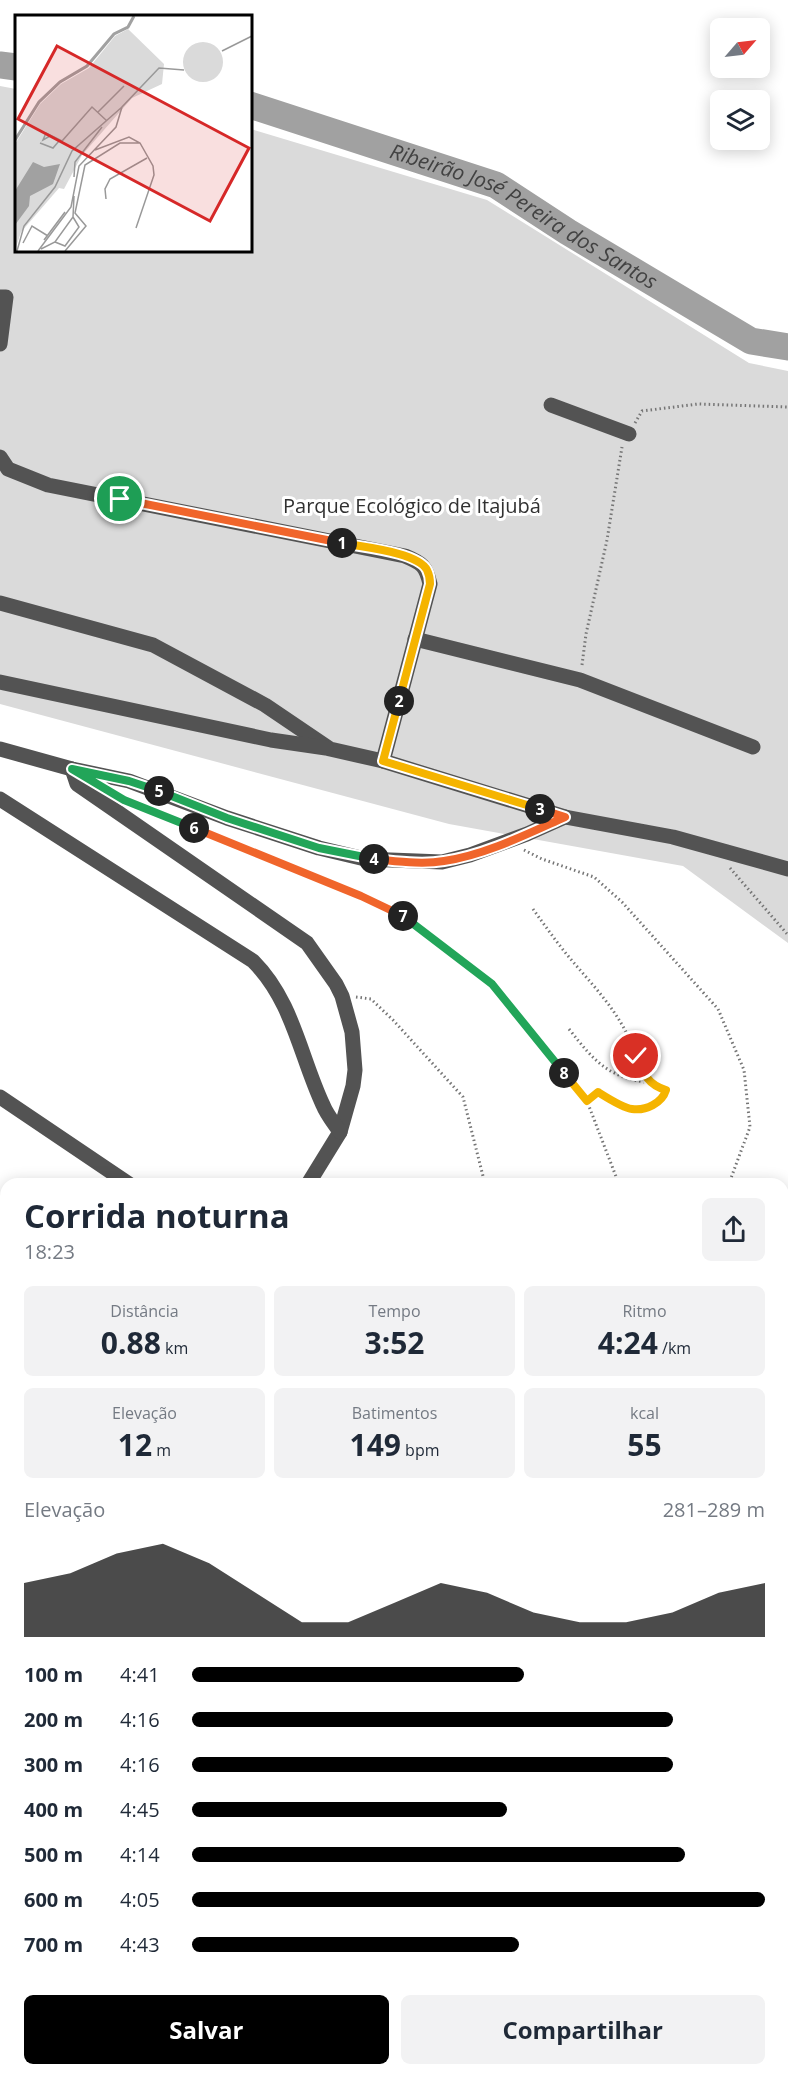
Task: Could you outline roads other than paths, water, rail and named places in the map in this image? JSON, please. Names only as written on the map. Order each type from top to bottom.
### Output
[{"type":"street","points":[[0,297],[6,297],[0,344]]},
{"type":"street","points":[[550,405],[629,434]]},
{"type":"street","points":[[0,457],[8,469],[48,485],[405,556],[418,561],[427,570],[430,584],[383,761]]},
{"type":"street","points":[[0,603],[153,645],[265,705],[330,749]]},
{"type":"street","points":[[415,639],[580,680],[753,747]]},
{"type":"street","points":[[0,682],[271,740],[330,749],[383,761],[565,817],[673,837],[788,869]]},
{"type":"street","points":[[0,749],[72,769],[129,781],[227,818],[319,848],[365,859],[442,862],[470,855],[565,817]]},
{"type":"street","points":[[72,769],[77,784],[307,943],[328,972],[342,996],[352,1032],[355,1070],[350,1102],[340,1132],[312,1178]]},
{"type":"street","points":[[0,799],[252,961],[271,982],[284,1004],[323,1106],[340,1132]]},
{"type":"street","points":[[0,1097],[120,1178]]},
{"type":"waterway","name":"Ribeirão José Pereira dos Santos","points":[[0,65],[15,67]]},
{"type":"waterway","name":"Ribeirão José Pereira dos Santos","points":[[252,106],[496,185],[568,232],[751,341],[788,347]]},
{"type":"park label","name":"Parque Ecológico de Itajubá","points":[[412,506]]}]
